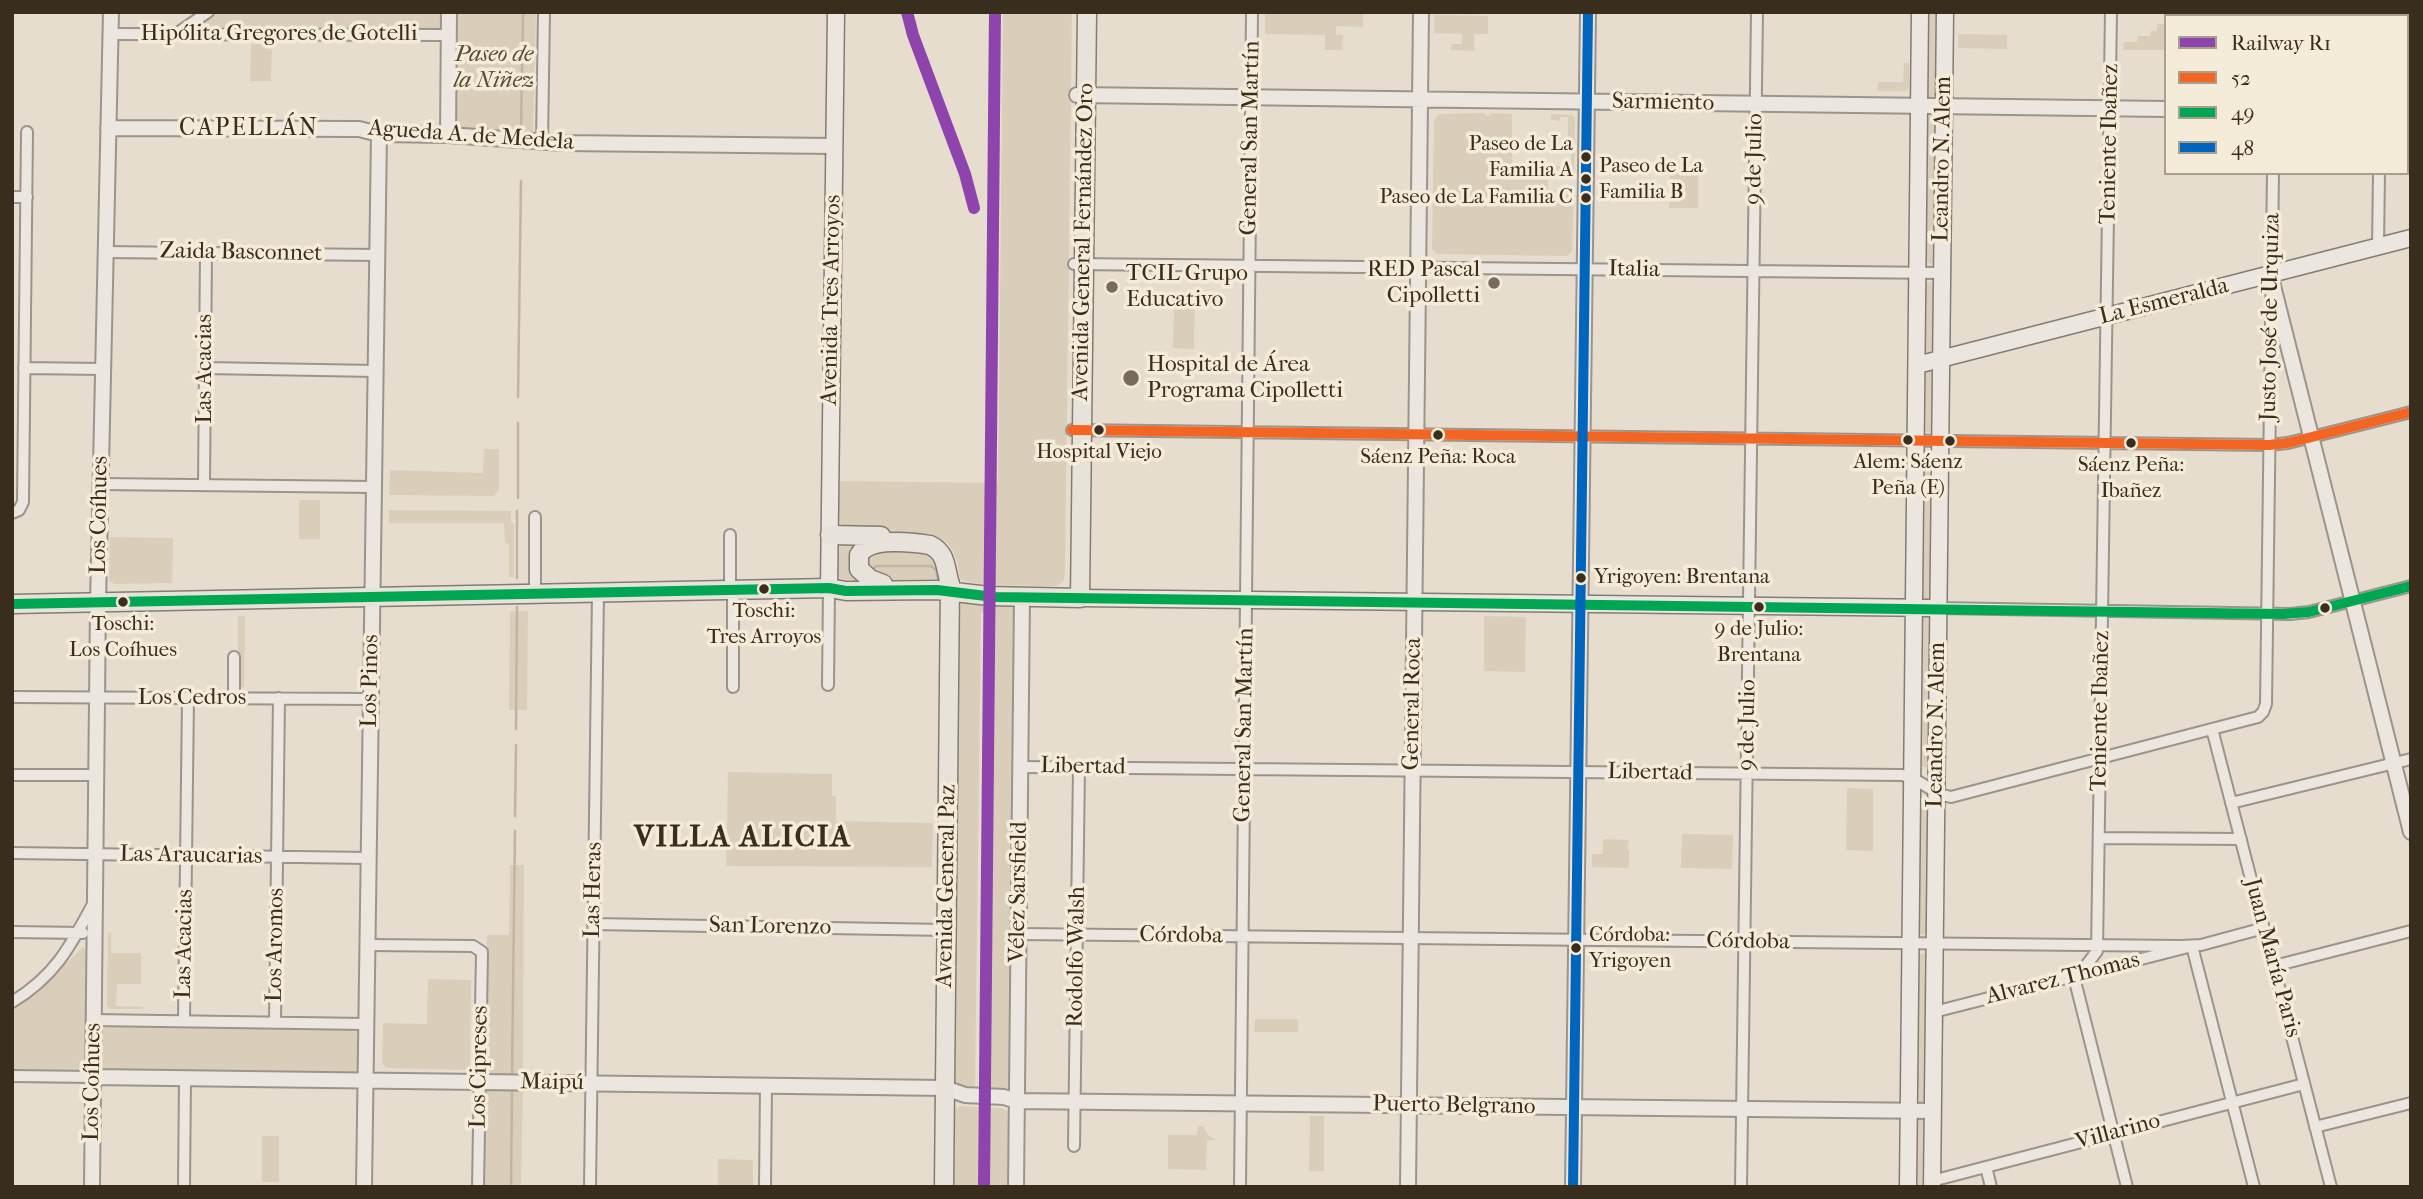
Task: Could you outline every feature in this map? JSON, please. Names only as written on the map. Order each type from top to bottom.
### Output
[{"type":"main road","name":"Avenida Tres Arroyos","points":[[830,588],[835,12]]},
{"type":"main road","name":"Avenida General Fernández Oro","points":[[1074,594],[1081,95],[1077,12]]},
{"type":"main road","name":"Avenida General Fernández Oro","points":[[1081,95],[1087,12]]},
{"type":"main road","name":"Leandro N. Alem","points":[[1908,1187],[1920,12]]},
{"type":"main road","name":"Leandro N. Alem","points":[[1932,1184],[1945,12]]},
{"type":"main road","name":"La Esmeralda","points":[[1917,365],[2411,238]]},
{"type":"main road","name":"Avenida General Fernández Oro","points":[[1074,594],[1076,506],[1072,484],[1077,430]]},
{"type":"main road","name":"Avenida General Paz","points":[[830,535],[935,538],[948,549],[953,558],[955,571],[950,588],[943,1187]]},
{"type":"main road","points":[[883,584],[866,578],[859,569],[859,555],[868,545],[878,543],[933,546],[944,558],[950,588]]},
{"type":"main road","points":[[830,588],[841,584],[883,584],[1049,590],[1074,594]]},
{"type":"main road","points":[[12,604],[950,588],[989,596],[1022,597],[1074,594],[1246,600],[1939,608]]},
{"type":"street","name":"Los Coíhues","points":[[92,1187],[98,603],[111,12]]},
{"type":"street","points":[[176,34],[208,12]]},
{"type":"street","points":[[448,135],[449,12]]},
{"type":"street","points":[[542,142],[544,12]]},
{"type":"street","name":"General San Martín","points":[[1240,1187],[1252,12]]},
{"type":"street","name":"General Roca","points":[[1408,1187],[1421,12]]},
{"type":"street","points":[[1573,1187],[1588,12]]},
{"type":"street","name":"9 de Julio","points":[[1741,1187],[1757,12]]},
{"type":"street","name":"Teniente Ibañez","points":[[2097,946],[2111,12]]},
{"type":"street","name":"Hipólita Gregores de Gotelli","points":[[110,34],[449,35]]},
{"type":"street","name":"Sarmiento","points":[[1081,95],[2164,108]]},
{"type":"street","name":"Agueda A. de Medela","points":[[108,128],[359,129],[379,134],[448,135],[542,142],[834,146]]},
{"type":"street","points":[[16,512],[23,502],[27,132]]},
{"type":"street","name":"Los Pinos","points":[[364,1187],[379,134]]},
{"type":"street","name":"Justo José de Urquiza","points":[[2263,712],[2266,704],[2273,175]]},
{"type":"street","points":[[2378,246],[2379,175]]},
{"type":"street","points":[[12,197],[27,197]]},
{"type":"street","name":"Zaida Basconnet","points":[[105,252],[377,255]]},
{"type":"street","name":"Las Acacias","points":[[204,485],[206,253]]},
{"type":"street","name":"Italia","points":[[1079,264],[1942,273]]},
{"type":"street","points":[[12,273],[26,273]]},
{"type":"street","points":[[2270,274],[2411,832]]},
{"type":"street","points":[[24,368],[103,369]]},
{"type":"street","points":[[205,368],[376,371]]},
{"type":"street","points":[[1077,430],[2269,445],[2411,412]]},
{"type":"street","points":[[100,484],[374,487]]},
{"type":"street","points":[[535,517],[535,594]]},
{"type":"street","points":[[730,535],[733,687]]},
{"type":"street","points":[[1939,608],[2297,614],[2411,586]]},
{"type":"street","points":[[828,685],[830,588]]},
{"type":"street","name":"Las Heras","points":[[590,1187],[598,593]]},
{"type":"street","name":"Vélez Sarsfield","points":[[1016,1187],[1022,597]]},
{"type":"street","points":[[234,657],[234,698]]},
{"type":"street","name":"Los Cedros","points":[[12,697],[371,699]]},
{"type":"street","name":"Las Acacias","points":[[184,1021],[188,698]]},
{"type":"street","name":"Los Aromos","points":[[275,1023],[279,698]]},
{"type":"street","name":"Libertad","points":[[1020,767],[1902,775],[1912,777],[1947,797],[1954,797],[2256,718],[2263,712]]},
{"type":"street","name":"Juan María Paris","points":[[2212,729],[2330,1187]]},
{"type":"street","points":[[2231,803],[2411,759]]},
{"type":"street","name":"Rodolfo Walsh","points":[[1074,1146],[1079,767]]},
{"type":"street","points":[[12,775],[96,775]]},
{"type":"street","points":[[2099,838],[2241,839]]},
{"type":"street","name":"Las Araucarias","points":[[12,853],[369,858]]},
{"type":"street","points":[[12,1002],[36,986],[55,968],[95,901]]},
{"type":"street","name":"San Lorenzo","points":[[593,924],[946,930]]},
{"type":"street","name":"Córdoba","points":[[1019,934],[2192,946],[2264,928]]},
{"type":"street","points":[[2274,966],[2411,931]]},
{"type":"street","points":[[12,932],[94,933]]},
{"type":"street","name":"Los Cipreses","points":[[368,944],[473,946],[480,949],[483,957],[478,1187]]},
{"type":"street","points":[[2097,946],[2096,955],[2080,974],[2076,985],[2127,1187]]},
{"type":"street","points":[[2192,946],[2254,1187]]},
{"type":"street","name":"Alvarez Thomas","points":[[1934,1012],[2192,946]]},
{"type":"street","points":[[93,1020],[366,1024]]},
{"type":"street","name":"Maipú","points":[[12,1076],[766,1086],[965,1094],[1017,1101]]},
{"type":"street","points":[[184,1187],[185,1078]]},
{"type":"street","name":"Villarino","points":[[1932,1184],[1986,1167],[2304,1084]]},
{"type":"street","points":[[765,1187],[766,1086]]},
{"type":"street","name":"Puerto Belgrano","points":[[1017,1101],[1933,1111]]},
{"type":"street","points":[[2315,1127],[2411,1103]]},
{"type":"street","points":[[1986,1167],[1991,1187]]},
{"type":"green space","points":[[217,12],[444,12],[443,26],[436,29],[199,27]]},
{"type":"green space","name":"Paseo de la Niñez","points":[[454,12],[536,12],[533,133],[455,130]]},
{"type":"green space","points":[[1003,12],[1072,12],[1065,575],[1063,582],[1057,586],[966,581],[960,578],[956,557],[951,548],[940,538],[925,534],[854,531],[844,527],[836,510],[836,481],[998,483]]},
{"type":"green space","points":[[1265,12],[1355,12],[1363,14],[1363,27],[1336,26],[1336,35],[1343,35],[1342,50],[1325,50],[1325,35],[1265,34]]},
{"type":"green space","points":[[1925,12],[1940,12],[1939,93],[1931,98],[1926,96]]},
{"type":"green space","points":[[1434,15],[1488,16],[1488,34],[1474,34],[1474,51],[1451,50],[1451,44],[1462,44],[1462,34],[1434,33]]},
{"type":"green space","points":[[2157,24],[2164,24],[2164,50],[2123,50],[2124,42],[2137,42],[2138,36],[2150,36],[2151,31],[2157,31]]},
{"type":"green space","points":[[1958,34],[2007,35],[2007,49],[1958,48]]},
{"type":"green space","points":[[251,44],[272,44],[271,81],[250,81]]},
{"type":"green space","points":[[1904,63],[1909,63],[1909,88],[1905,91],[1878,91],[1878,82],[1903,82]]},
{"type":"green space","points":[[1484,113],[1488,117],[1491,113],[1512,114],[1512,165],[1548,166],[1548,189],[1556,190],[1556,194],[1570,195],[1570,185],[1574,185],[1572,251],[1567,256],[1437,254],[1432,249],[1434,120],[1439,114]]},
{"type":"green space","points":[[1551,114],[1572,115],[1575,118],[1574,173],[1553,173],[1553,166],[1571,166],[1571,138],[1568,137],[1568,117],[1560,117],[1560,121],[1551,120]]},
{"type":"green space","points":[[1933,114],[1937,117],[1935,263],[1931,264],[1924,261],[1925,118]]},
{"type":"green space","points":[[1670,173],[1698,173],[1698,208],[1669,208]]},
{"type":"green space","points":[[1931,281],[1936,285],[1934,351],[1929,353],[1923,350],[1923,284]]},
{"type":"green space","points":[[1191,298],[1195,298],[1194,349],[1173,348],[1174,306],[1191,306]]},
{"type":"green space","points":[[1924,370],[1934,371],[1933,430],[1928,433],[1923,430]]},
{"type":"green space","points":[[484,449],[499,449],[499,489],[494,496],[389,495],[390,470],[483,473]]},
{"type":"green space","points":[[1923,451],[1933,451],[1932,597],[1925,599],[1921,597]]},
{"type":"green space","points":[[299,500],[320,500],[320,539],[299,539]]},
{"type":"green space","points":[[389,510],[511,511],[511,523],[514,523],[514,577],[509,577],[509,544],[505,543],[504,523],[389,523]]},
{"type":"green space","points":[[110,537],[173,538],[172,583],[114,584],[109,580]]},
{"type":"green space","points":[[874,539],[860,581],[840,579],[837,574],[840,541]]},
{"type":"green space","points":[[932,549],[942,578],[940,579],[885,580],[874,577],[863,557],[867,550]]},
{"type":"green space","points":[[1008,603],[1016,615],[1011,1083],[1008,1090],[999,1093],[988,1093],[994,612],[981,613],[975,1092],[959,1087],[954,1076],[958,612],[962,604]]},
{"type":"green space","points":[[510,611],[528,611],[527,710],[509,710]]},
{"type":"green space","points":[[238,616],[245,616],[244,687],[238,687]]},
{"type":"green space","points":[[1484,616],[1526,617],[1525,672],[1484,671]]},
{"type":"green space","points":[[1930,618],[1931,766],[1925,768],[1919,764],[1921,620]]},
{"type":"green space","points":[[728,772],[832,774],[832,796],[836,796],[836,821],[933,823],[932,867],[726,866]]},
{"type":"green space","points":[[1847,788],[1873,789],[1873,851],[1846,850]]},
{"type":"green space","points":[[1925,801],[1930,803],[1927,934],[1922,935],[1917,932],[1918,805]]},
{"type":"green space","points":[[1682,834],[1733,835],[1732,869],[1681,868]]},
{"type":"green space","points":[[1603,839],[1629,840],[1629,868],[1592,867],[1592,854],[1603,854]]},
{"type":"green space","points":[[510,865],[524,865],[523,1074],[491,1074],[487,1072],[486,1066],[487,935],[509,935]]},
{"type":"green space","points":[[111,932],[111,953],[141,953],[141,984],[117,984],[116,1006],[143,1009],[110,1009],[107,1005],[108,933]]},
{"type":"green space","points":[[83,947],[87,951],[86,1071],[12,1072],[12,1007],[43,986]]},
{"type":"green space","points":[[1918,955],[1928,955],[1926,1101],[1921,1103],[1916,1100]]},
{"type":"green space","points":[[428,979],[471,980],[470,1066],[465,1070],[387,1068],[382,1063],[383,1023],[427,1024]]},
{"type":"green space","points":[[1255,1019],[1298,1019],[1298,1032],[1254,1032]]},
{"type":"green space","points":[[107,1026],[355,1029],[360,1031],[359,1071],[107,1072],[102,1071],[99,1065],[100,1031]]},
{"type":"green space","points":[[489,1088],[523,1090],[521,1187],[484,1187],[485,1095]]},
{"type":"green space","points":[[960,1106],[1001,1108],[1009,1112],[1008,1187],[953,1187],[954,1113]]},
{"type":"green space","points":[[1310,1116],[1324,1116],[1324,1171],[1309,1171]]},
{"type":"green space","points":[[1916,1120],[1926,1120],[1928,1187],[1913,1187]]},
{"type":"green space","points":[[1198,1126],[1203,1126],[1208,1135],[1216,1140],[1207,1140],[1206,1170],[1168,1169],[1168,1135],[1197,1135]]},
{"type":"green space","points":[[262,1136],[279,1136],[279,1182],[262,1182]]},
{"type":"green space","points":[[718,1159],[753,1160],[753,1187],[718,1187]]},
{"type":"waterway","points":[[521,133],[523,12]]},
{"type":"waterway","points":[[518,397],[521,181]]},
{"type":"waterway","points":[[518,423],[518,498]]},
{"type":"waterway","points":[[517,511],[517,578]]},
{"type":"waterway","points":[[872,570],[876,566],[931,566],[936,570],[938,579]]},
{"type":"waterway","points":[[516,729],[517,607]]},
{"type":"waterway","points":[[515,816],[516,745]]},
{"type":"waterway","points":[[512,1075],[515,831]]},
{"type":"waterway","points":[[511,1187],[512,1092]]},
{"type":"rail line","name":"R1","points":[[907,12],[913,35],[965,174],[974,208]]},
{"type":"rail line","name":"R1","points":[[984,1187],[995,12]]},
{"type":"transit line","name":"48","points":[[1573,1187],[1588,12]]},
{"type":"transit line","name":"52","points":[[1072,430],[2269,445],[2288,443],[2411,412]]},
{"type":"transit line","name":"49","points":[[12,604],[829,588],[846,591],[937,590],[994,597],[2283,614],[2309,612],[2411,586]]},
{"type":"place","name":"Paseo de La Familia A","points":[[1586,157]]},
{"type":"place","name":"Paseo de La Familia B","points":[[1586,179]]},
{"type":"place","name":"Paseo de La Familia C","points":[[1586,198]]},
{"type":"place","name":"RED Pascal Cipolletti","points":[[1494,283]]},
{"type":"place","name":"TCIL Grupo Educativo","points":[[1112,287]]},
{"type":"place","name":"Hospital de Área Programa Cipolletti","points":[[1131,378]]},
{"type":"place","name":"Hospital Viejo","points":[[1099,430]]},
{"type":"place","name":"Sáenz Peña: Roca","points":[[1438,435]]},
{"type":"place","name":"Alem: Sáenz Peña (E)","points":[[1908,440]]},
{"type":"place","name":"Sáenz Peña: Ibañez","points":[[2131,443]]},
{"type":"place","name":"Yrigoyen: Brentana","points":[[1581,578]]},
{"type":"place","name":"Toschi: Tres Arroyos","points":[[764,589]]},
{"type":"place","name":"Toschi: Los Coíhues","points":[[123,602]]},
{"type":"place","name":"9 de Julio: Brentana","points":[[1759,607]]},
{"type":"place","name":"Córdoba: Yrigoyen","points":[[1576,948]]},
{"type":"district","name":"CAPELLÁN","points":[[249,129]]},
{"type":"district","name":"VILLA ALICIA","points":[[743,839]]}]
